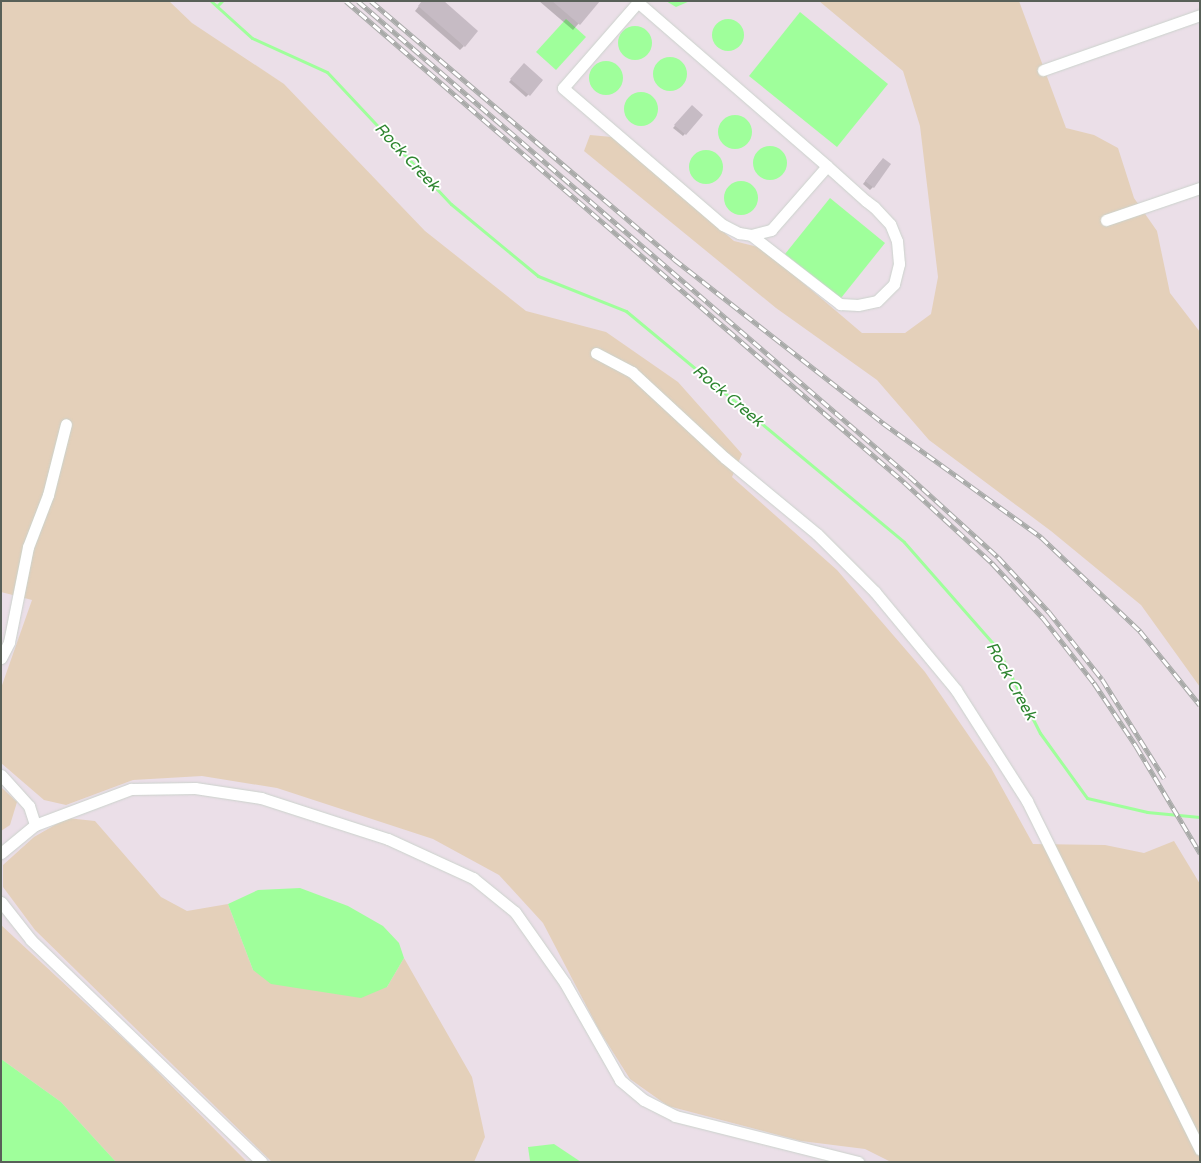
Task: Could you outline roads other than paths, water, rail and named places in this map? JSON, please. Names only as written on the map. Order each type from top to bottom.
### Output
[{"type":"street","points":[[638,2],[827,166],[890,224],[898,241],[899,264],[894,284],[877,300],[858,305],[840,304],[751,235],[723,225],[563,88],[638,2]]},
{"type":"street","points":[[1043,70],[1200,16]]},
{"type":"street","points":[[751,235],[770,230],[827,166]]},
{"type":"street","points":[[1106,220],[1200,188]]},
{"type":"street","points":[[596,353],[632,372],[725,458],[817,534],[875,592],[956,690],[1027,802],[1200,1149]]},
{"type":"street","points":[[1,658],[9,642],[28,547],[48,495],[66,424]]},
{"type":"street","points":[[1,775],[29,806],[35,826]]},
{"type":"street","points":[[1,853],[35,826],[131,790],[195,788],[261,798],[388,839],[473,878],[514,912],[565,983],[620,1080],[644,1100],[675,1116],[858,1162]]},
{"type":"street","points":[[1,902],[32,940],[262,1162]]},
{"type":"waterway","name":"Rock Creek","points":[[211,1],[252,38],[327,72],[451,204],[538,276],[626,311],[904,542],[997,648],[1040,733],[1087,798],[1147,812],[1200,817]]},
{"type":"waterway","name":"Rock Creek","points":[[217,6],[222,1]]},
{"type":"railway","points":[[346,1],[904,482],[992,563],[1043,618],[1094,683],[1136,746],[1200,853]]},
{"type":"railway","points":[[358,1],[909,476],[998,557],[1049,612],[1102,679],[1164,778]]},
{"type":"railway","points":[[371,1],[674,259],[883,423],[1041,537],[1140,631],[1200,705]]}]
